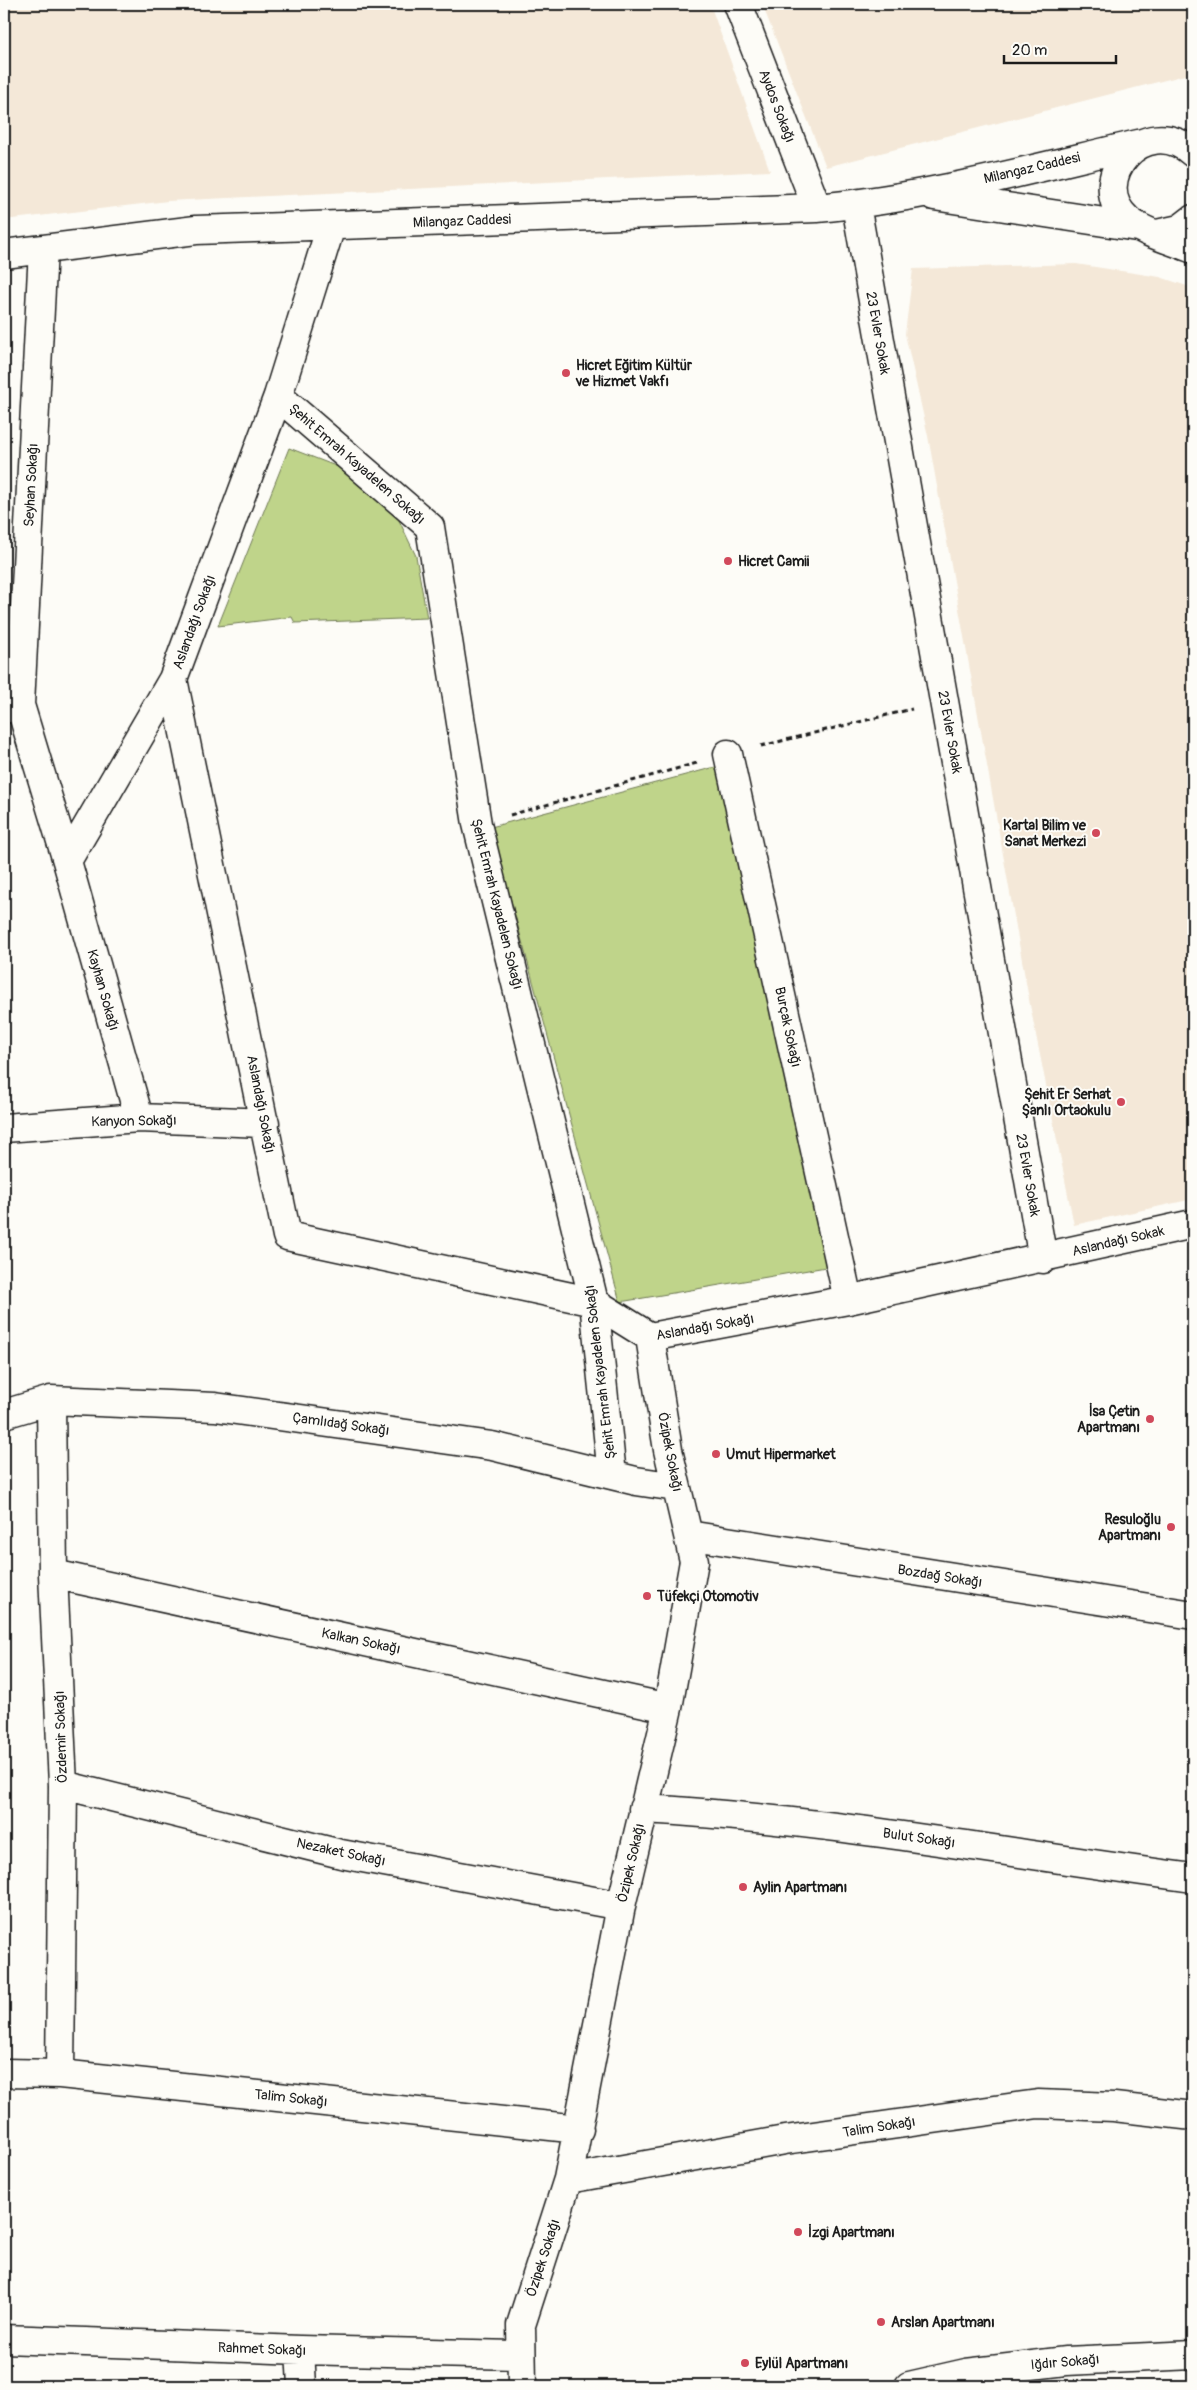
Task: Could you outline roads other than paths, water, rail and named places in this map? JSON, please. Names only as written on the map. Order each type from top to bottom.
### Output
[{"type":"street","name":"Aydos Sokağı","points":[[738,4],[817,208]]},
{"type":"street","name":"Milangaz Caddesi","points":[[4,254],[196,230],[817,208],[856,205],[920,194],[1156,139],[1169,140],[1193,152]]},
{"type":"street","name":"Milangaz Caddesi","points":[[1143,142],[1130,150],[1120,161],[1114,183],[1117,205],[1125,218],[1147,231],[1193,250]]},
{"type":"street","name":"Milangaz Caddesi","points":[[920,194],[1147,231],[1180,229],[1193,219]]},
{"type":"street","name":"23 Evler Sokak","points":[[856,205],[1043,1259]]},
{"type":"street","name":"Aslandağı Sokağı","points":[[331,226],[278,396],[173,679],[287,1236],[594,1302],[650,1337],[848,1300],[1043,1259]]},
{"type":"street","name":"Seyhan Sokağı","points":[[12,707],[43,249]]},
{"type":"street","name":"Şehit Emrah Kayadelen Sokağı","points":[[278,396],[430,527],[477,824],[594,1302],[612,1475]]},
{"type":"street","points":[[67,861],[173,679]]},
{"type":"street","name":"Kayhan Sokağı","points":[[12,707],[67,861],[139,1118]]},
{"type":"street","name":"Burçak Sokağı","points":[[728,754],[848,1300]]},
{"type":"street","name":"Kanyon Sokağı","points":[[4,1128],[139,1118],[265,1123]]},
{"type":"street","name":"Aslandağı Sokak","points":[[1043,1259],[1193,1224]]},
{"type":"street","name":"Özipek Sokağı","points":[[522,2386],[521,2325],[568,2179],[621,1906],[668,1708],[694,1561],[668,1450],[650,1337]]},
{"type":"street","name":"Çamlıdağ Sokağı","points":[[4,1414],[51,1400],[215,1407],[492,1446],[612,1475],[676,1487]]},
{"type":"street","name":"Özdemir Sokağı","points":[[51,1400],[54,1574],[63,1784],[60,2074]]},
{"type":"street","name":"Bozdağ Sokağı","points":[[688,1535],[1193,1615]]},
{"type":"street","name":"Kalkan Sokağı","points":[[54,1574],[668,1708]]},
{"type":"street","name":"Nezaket Sokağı","points":[[63,1784],[341,1854],[621,1906]]},
{"type":"street","name":"Bulut Sokağı","points":[[643,1809],[714,1813],[906,1836],[1073,1862],[1193,1878]]},
{"type":"street","name":"Talim Sokağı","points":[[4,2073],[60,2074],[579,2129]]},
{"type":"street","name":"Talim Sokağı","points":[[568,2179],[785,2140],[1038,2104],[1114,2107],[1193,2116]]},
{"type":"street","name":"Rahmet Sokağı","points":[[4,2339],[300,2350],[520,2355]]},
{"type":"street","points":[[300,2350],[302,2386]]},
{"type":"street","name":"Iğdır Sokağı","points":[[909,2386],[966,2373],[1066,2361],[1193,2355]]},
{"type":"place","name":"Hicret Eğitim Kültür ve Hizmet Vakfı","points":[[566,373]]},
{"type":"place","name":"Hicret Camii","points":[[728,561]]},
{"type":"place","name":"Kartal Bilim ve Sanat Merkezi","points":[[1096,833]]},
{"type":"place","name":"Şehit Er Serhat Şanlı Ortaokulu","points":[[1121,1102]]},
{"type":"place","name":"İsa Çetin Apartmanı","points":[[1150,1419]]},
{"type":"place","name":"Umut Hipermarket","points":[[716,1454]]},
{"type":"place","name":"Resuloğlu Apartmanı","points":[[1171,1527]]},
{"type":"place","name":"Tüfekçi Otomotiv","points":[[647,1596]]},
{"type":"place","name":"Aylin Apartmanı","points":[[743,1887]]},
{"type":"place","name":"İzgi Apartmanı","points":[[798,2232]]},
{"type":"place","name":"Arslan Apartmanı","points":[[881,2322]]},
{"type":"place","name":"Eylül Apartmanı","points":[[745,2363]]}]
